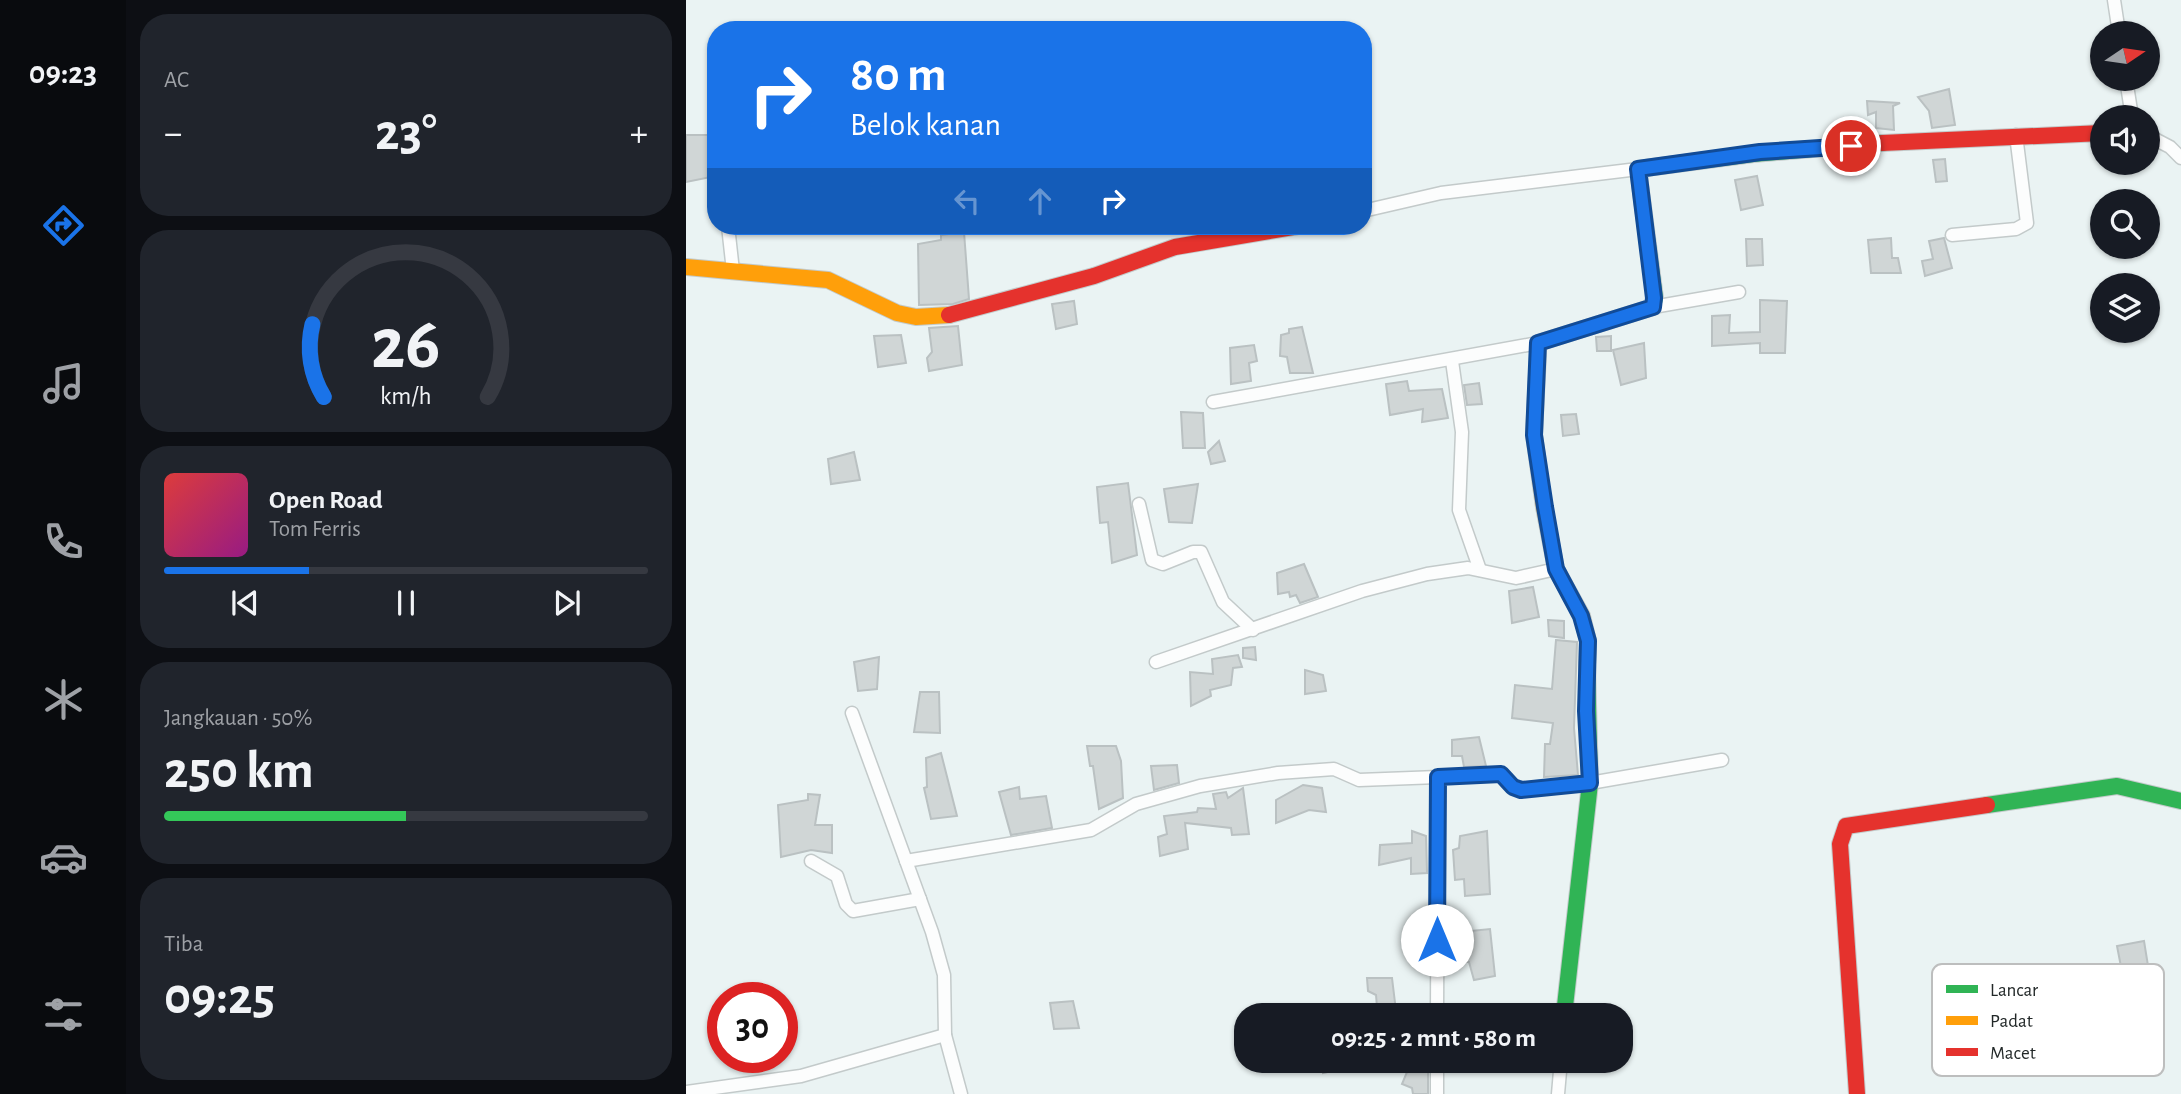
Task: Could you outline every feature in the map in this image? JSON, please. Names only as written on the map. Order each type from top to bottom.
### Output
[{"type":"street","points":[[2114,0],[2117,21]]},
{"type":"street","points":[[1372,209],[1453,191],[1760,152],[1931,138],[2090,133]]},
{"type":"street","points":[[1952,235],[2016,229],[2027,223],[2016,135]]},
{"type":"street","points":[[2160,142],[2181,158]]},
{"type":"street","points":[[1638,169],[1653,307]]},
{"type":"street","points":[[729,235],[733,271]]},
{"type":"street","points":[[686,268],[828,280],[897,313],[916,317],[955,315],[1028,292],[1094,276],[1135,259],[1175,247],[1246,235]]},
{"type":"street","points":[[1213,402],[1452,361],[1538,343],[1653,307],[1739,292]]},
{"type":"street","points":[[1538,343],[1535,443],[1556,569],[1581,616],[1588,641],[1586,711],[1590,783],[1566,1003]]},
{"type":"street","points":[[1452,361],[1462,432],[1458,510],[1479,570]]},
{"type":"street","points":[[1139,504],[1152,560],[1163,564],[1193,552],[1202,552],[1223,602],[1253,630]]},
{"type":"street","points":[[1156,662],[1362,592],[1427,574],[1479,570],[1516,578],[1556,569]]},
{"type":"street","points":[[852,713],[920,899],[944,975],[945,1035],[961,1094]]},
{"type":"street","points":[[906,861],[1091,830],[1136,804],[1200,786],[1278,773],[1334,769],[1359,780],[1501,774],[1513,787],[1521,790],[1590,783],[1722,760]]},
{"type":"street","points":[[1437,1003],[1438,777]]},
{"type":"street","points":[[1857,1094],[1840,844],[1846,826],[2117,786],[2181,802]]},
{"type":"street","points":[[811,861],[837,876],[846,904],[853,911],[920,899]]},
{"type":"street","points":[[686,1092],[801,1076],[945,1035]]},
{"type":"street","points":[[1437,1073],[1437,1094]]},
{"type":"street","points":[[1558,1094],[1560,1073]]},
{"type":"building","points":[[1949,89],[1955,125],[1932,128],[1929,111],[1918,97]]},
{"type":"building","points":[[1867,101],[1900,103],[1893,106],[1894,130],[1876,128],[1876,112],[1868,115]]},
{"type":"building","points":[[686,135],[707,135],[707,178],[686,182]]},
{"type":"building","points":[[1945,159],[1947,181],[1936,182],[1933,160]]},
{"type":"building","points":[[1757,176],[1763,205],[1741,210],[1735,180]]},
{"type":"building","points":[[941,235],[964,235],[969,299],[953,304],[919,305],[918,244],[941,240]]},
{"type":"building","points":[[1891,238],[1892,258],[1898,258],[1901,273],[1871,273],[1868,240]]},
{"type":"building","points":[[1944,238],[1952,268],[1925,276],[1922,261],[1933,259],[1929,241]]},
{"type":"building","points":[[1746,239],[1762,239],[1763,265],[1747,266]]},
{"type":"building","points":[[1760,300],[1787,301],[1785,353],[1760,353],[1760,343],[1712,346],[1712,316],[1730,315],[1729,333],[1760,332]]},
{"type":"building","points":[[1074,301],[1077,324],[1056,329],[1052,304]]},
{"type":"building","points":[[958,326],[962,365],[929,371],[927,358],[932,352],[929,328]]},
{"type":"building","points":[[1302,327],[1313,373],[1290,373],[1287,357],[1280,356],[1281,335],[1289,333],[1289,329]]},
{"type":"building","points":[[901,335],[906,363],[878,367],[874,336]]},
{"type":"building","points":[[1611,336],[1611,351],[1597,351],[1596,337]]},
{"type":"building","points":[[1644,343],[1646,378],[1621,385],[1613,350]]},
{"type":"building","points":[[1254,345],[1257,361],[1249,363],[1251,381],[1231,384],[1230,348]]},
{"type":"building","points":[[1407,381],[1409,391],[1442,389],[1448,418],[1422,422],[1423,409],[1390,415],[1386,384]]},
{"type":"building","points":[[1479,383],[1482,404],[1467,405],[1464,385]]},
{"type":"building","points":[[1181,412],[1203,413],[1205,448],[1183,448]]},
{"type":"building","points":[[1576,414],[1579,434],[1563,436],[1561,415]]},
{"type":"building","points":[[1219,441],[1225,461],[1211,464],[1208,452]]},
{"type":"building","points":[[854,452],[860,480],[831,484],[828,459]]},
{"type":"building","points":[[1128,483],[1137,555],[1112,563],[1108,522],[1100,523],[1097,487]]},
{"type":"building","points":[[1198,484],[1192,523],[1169,522],[1164,489]]},
{"type":"building","points":[[1304,564],[1318,597],[1300,603],[1296,595],[1290,597],[1289,592],[1278,594],[1277,573]]},
{"type":"building","points":[[1533,587],[1539,617],[1512,623],[1509,591]]},
{"type":"building","points":[[1548,620],[1564,621],[1564,638],[1549,636]]},
{"type":"building","points":[[1556,640],[1577,642],[1574,728],[1578,775],[1544,777],[1545,744],[1550,744],[1553,723],[1512,718],[1515,685],[1552,689]]},
{"type":"building","points":[[1255,647],[1256,660],[1243,658],[1243,648]]},
{"type":"building","points":[[1238,655],[1242,667],[1233,668],[1231,685],[1210,690],[1211,696],[1191,706],[1190,672],[1213,674],[1212,659]]},
{"type":"building","points":[[879,657],[877,689],[858,691],[854,662]]},
{"type":"building","points":[[1305,670],[1323,675],[1326,691],[1305,694]]},
{"type":"building","points":[[920,692],[939,692],[940,733],[914,732]]},
{"type":"building","points":[[1479,737],[1486,766],[1464,767],[1462,756],[1452,756],[1452,740]]},
{"type":"building","points":[[1087,746],[1116,746],[1121,761],[1123,798],[1099,809],[1093,766],[1090,766]]},
{"type":"building","points":[[941,753],[957,816],[931,819],[924,788],[927,787],[926,758]]},
{"type":"building","points":[[1177,765],[1179,783],[1154,790],[1151,766]]},
{"type":"building","points":[[1303,785],[1322,788],[1326,812],[1309,810],[1276,823],[1276,800]]},
{"type":"building","points":[[1019,787],[1020,799],[1046,796],[1052,828],[1011,835],[999,792]]},
{"type":"building","points":[[1243,788],[1249,834],[1232,835],[1231,828],[1185,823],[1188,849],[1160,856],[1158,837],[1167,834],[1164,816],[1197,812],[1198,808],[1216,809],[1213,794],[1226,792],[1228,798]]},
{"type":"building","points":[[808,794],[820,795],[815,825],[832,825],[832,853],[811,850],[781,857],[778,805],[808,800]]},
{"type":"building","points":[[1412,831],[1426,836],[1427,873],[1411,874],[1411,858],[1379,865],[1380,845],[1412,843]]},
{"type":"building","points":[[1487,831],[1490,894],[1465,896],[1464,879],[1455,880],[1453,850],[1459,848],[1460,836]]},
{"type":"building","points":[[1490,929],[1495,976],[1474,980],[1469,962],[1461,962],[1460,943],[1448,948],[1451,933]]},
{"type":"building","points":[[2144,941],[2148,964],[2120,964],[2117,946]]},
{"type":"building","points":[[1367,978],[1392,978],[1395,1003],[1377,1003],[1376,995],[1368,991]]},
{"type":"building","points":[[1073,1001],[1079,1028],[1054,1029],[1050,1003]]},
{"type":"building","points":[[1407,1073],[1428,1073],[1428,1094],[1413,1094],[1412,1088],[1402,1084]]},
{"type":"traffic: fast","points":[[1538,354],[1538,343],[1653,307],[1655,298],[1638,169],[1753,154],[1882,143]]},
{"type":"traffic: fast","points":[[1565,1003],[1590,783],[1587,664]]},
{"type":"traffic: fast","points":[[1987,805],[2117,786],[2181,801]]},
{"type":"traffic: slow","points":[[686,267],[828,280],[897,313],[916,317],[949,315]]},
{"type":"traffic: slow","points":[[1538,354],[1534,435],[1544,507],[1556,569],[1582,616],[1588,641],[1587,664]]},
{"type":"traffic: jam","points":[[1882,143],[2090,134]]},
{"type":"traffic: jam","points":[[949,315],[1094,276],[1175,247],[1246,235]]},
{"type":"traffic: jam","points":[[1857,1094],[1840,844],[1846,826],[1987,805]]},
{"type":"route","points":[[1437,940],[1438,777],[1497,773],[1513,787],[1521,790],[1590,783],[1586,711],[1586,628],[1556,569],[1534,435],[1538,343],[1642,313],[1653,307],[1638,169],[1760,152],[1851,146]]}]
